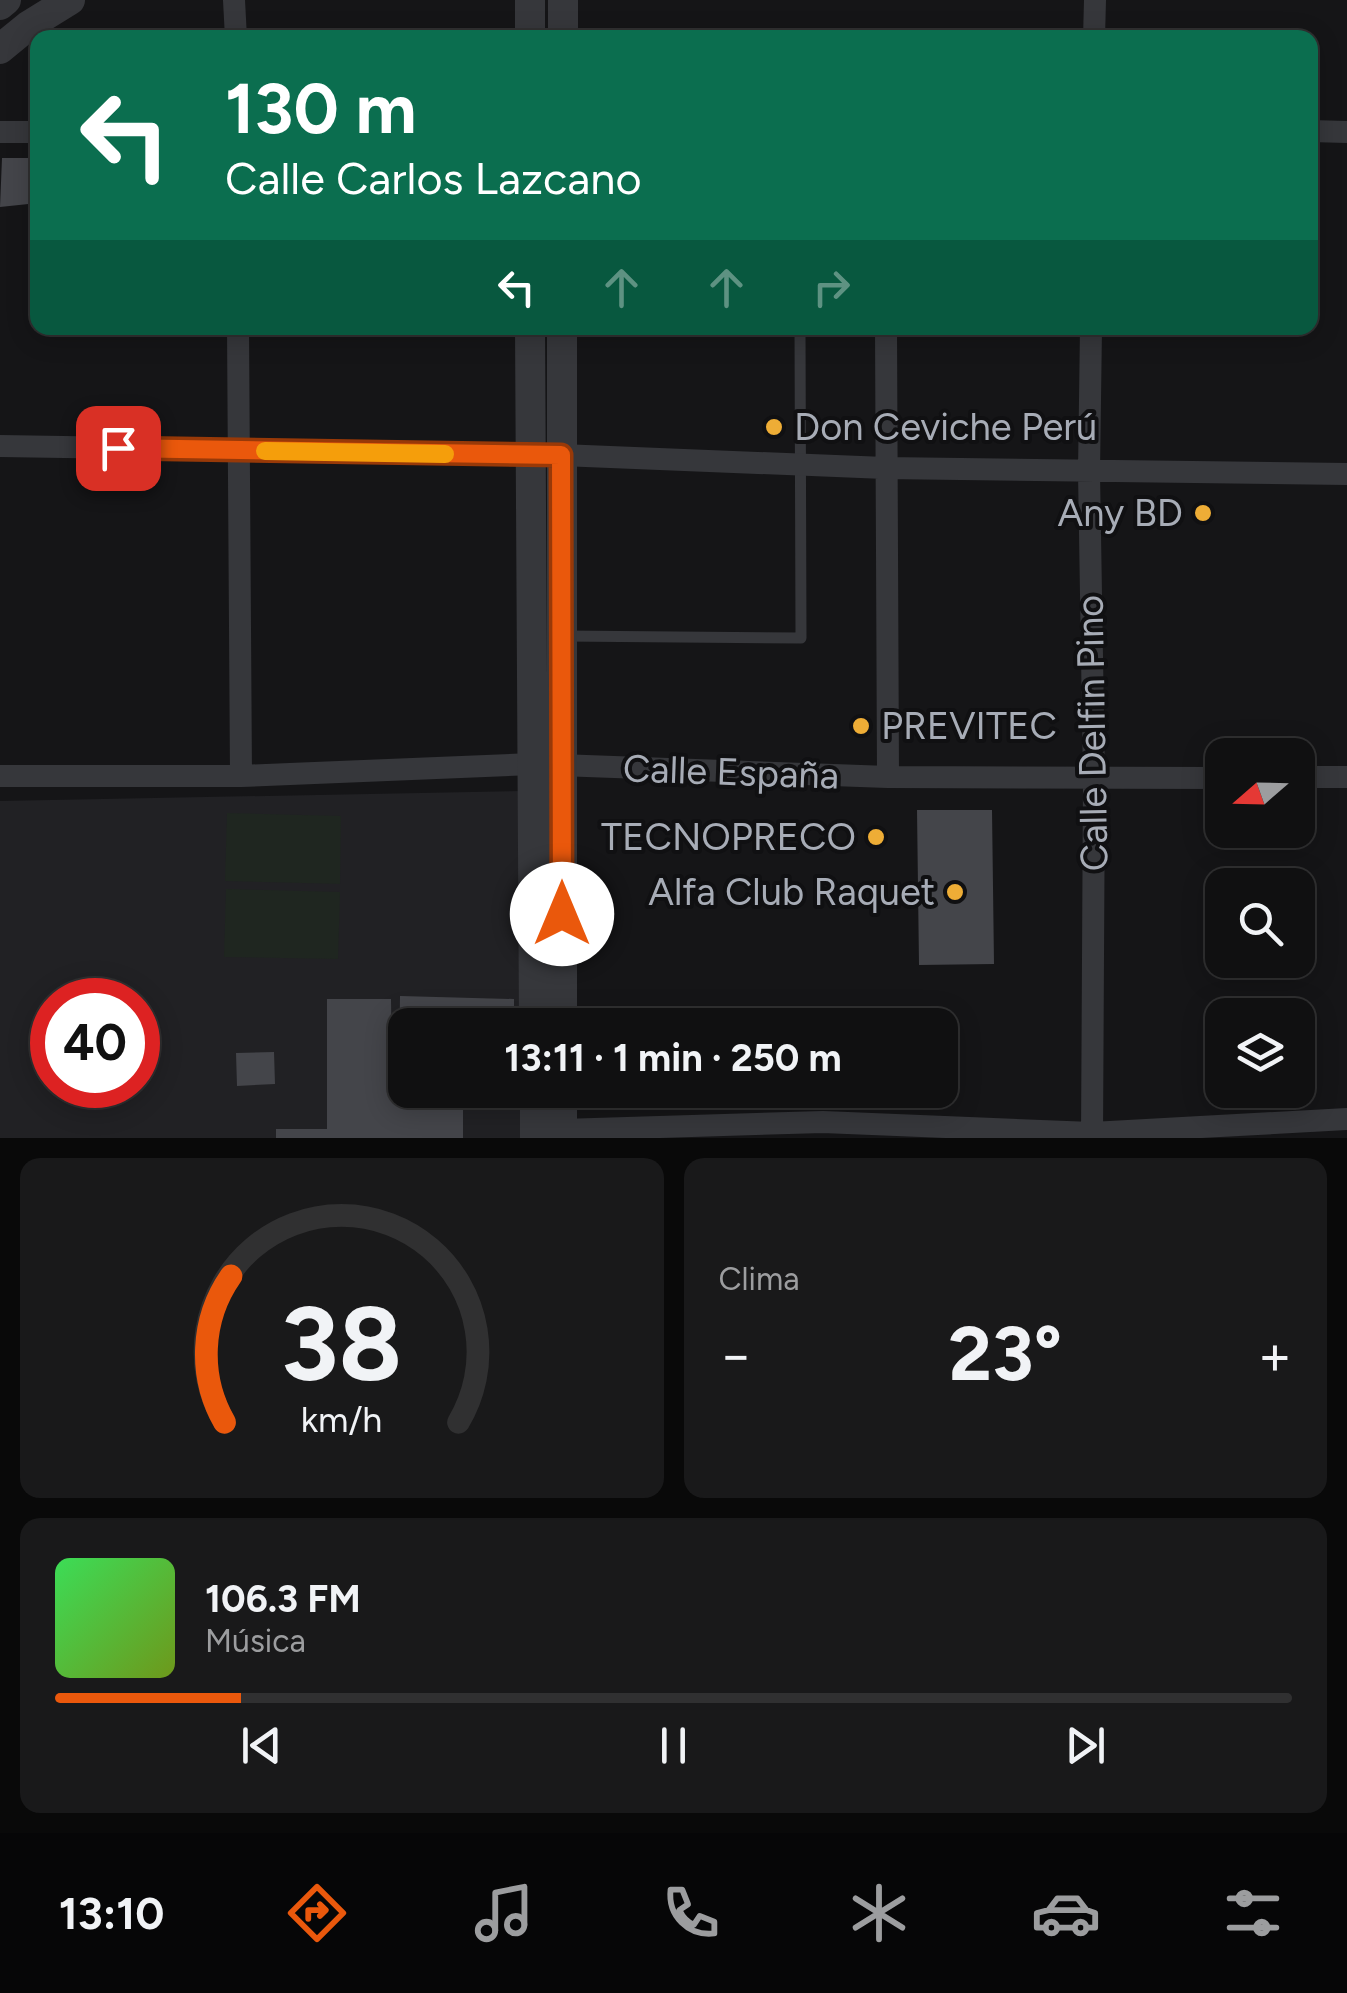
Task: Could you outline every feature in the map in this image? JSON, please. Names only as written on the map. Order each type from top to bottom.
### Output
[{"type":"street","points":[[0,6],[6,0]]},
{"type":"street","points":[[0,49],[70,0]]},
{"type":"street","points":[[234,0],[236,30]]},
{"type":"street","points":[[530,0],[530,30]]},
{"type":"street","points":[[563,0],[563,30]]},
{"type":"street","points":[[1094,30],[1095,0]]},
{"type":"street","points":[[1318,131],[1347,132]]},
{"type":"street","points":[[0,132],[30,132]]},
{"type":"street","points":[[238,335],[241,776]]},
{"type":"street","points":[[530,335],[530,455],[561,1008]]},
{"type":"street","points":[[535,1008],[547,765],[562,636],[562,335]]},
{"type":"street","points":[[886,335],[888,777]]},
{"type":"street","name":"Calle Delfin Pino","points":[[1091,335],[1092,1136]]},
{"type":"street","points":[[0,446],[561,455],[886,468],[1347,474]]},
{"type":"street","name":"Calle España","points":[[0,776],[241,776],[547,765],[888,777],[1205,778]]},
{"type":"street","points":[[1315,777],[1347,776]]},
{"type":"street","points":[[542,1108],[553,1135]]},
{"type":"street","points":[[553,1135],[558,1108]]},
{"type":"street","points":[[553,1135],[823,1130],[1092,1136],[1347,1119]]},
{"type":"lane","points":[[562,636],[801,638],[800,335]]},
{"type":"shaded area","points":[[522,791],[522,1008],[388,1008],[388,1108],[522,1108],[522,1138],[0,1138],[0,801]]},
{"type":"shaded area","points":[[227,813],[341,816],[340,884],[225,881]]},
{"type":"shaded area","points":[[226,889],[340,892],[338,959],[224,957]]},
{"type":"building","points":[[2,158],[30,158],[30,204],[0,207]]},
{"type":"building","points":[[917,810],[992,810],[994,964],[919,965]]},
{"type":"building","points":[[400,996],[514,999],[514,1008],[400,1008]]},
{"type":"building","points":[[327,999],[391,999],[388,1108],[463,1108],[463,1138],[276,1138],[276,1129],[327,1129]]},
{"type":"building","points":[[274,1052],[275,1084],[237,1086],[236,1053]]},
{"type":"slow traffic","points":[[265,451],[445,454]]},
{"type":"place","name":"Don Ceviche Perú","points":[[774,427]]},
{"type":"place","name":"Any BD","points":[[1203,513]]},
{"type":"place","name":"PREVITEC","points":[[861,726]]},
{"type":"place","name":"TECNOPRECO","points":[[876,837]]},
{"type":"place","name":"Alfa Club Raquet","points":[[955,892]]},
{"type":"route","points":[[118,448],[561,455],[562,914]]}]
